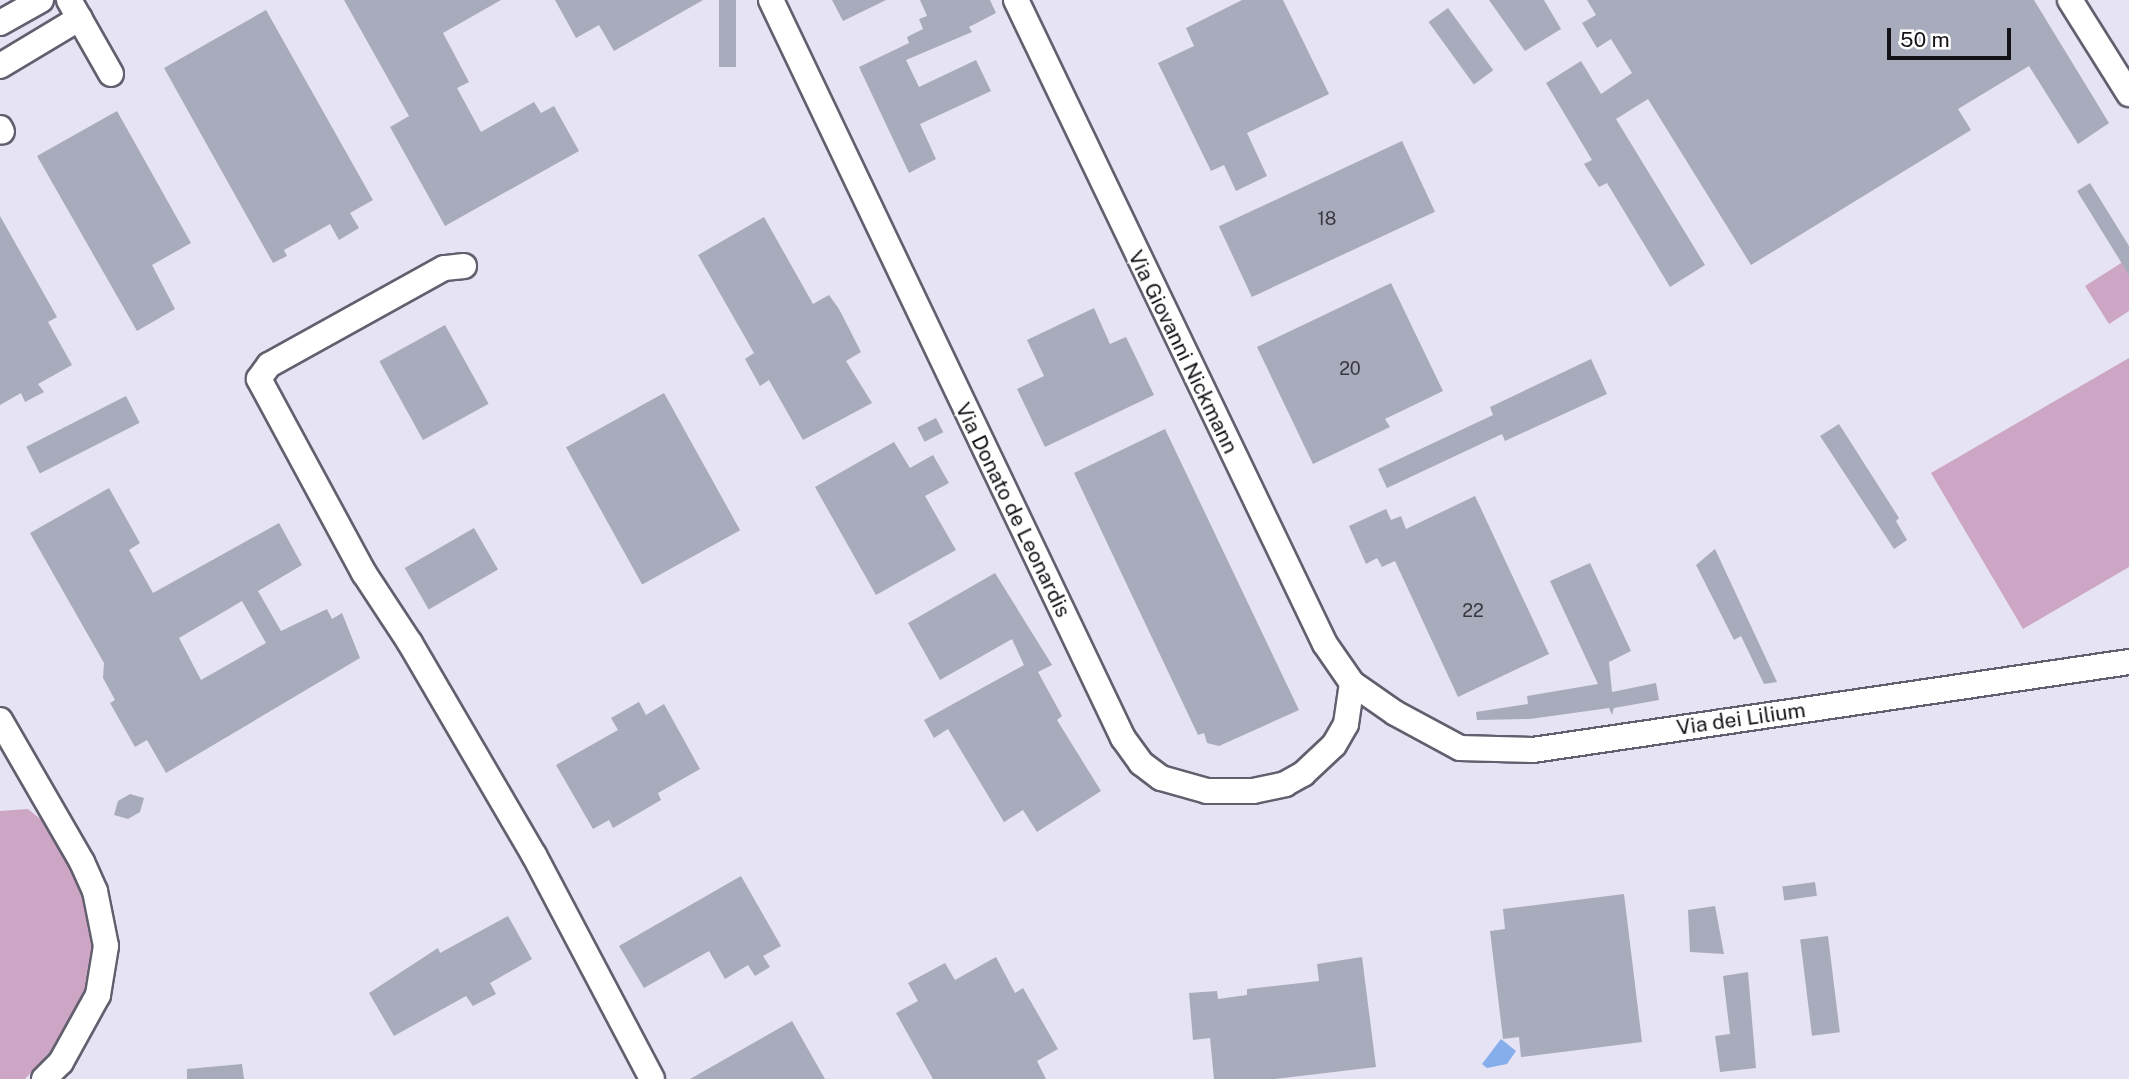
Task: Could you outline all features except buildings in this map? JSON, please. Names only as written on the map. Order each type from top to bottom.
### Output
[{"type":"street","points":[[0,23],[41,0]]},
{"type":"street","name":"Via Donato de Leonardis","points":[[771,0],[1123,738],[1141,763],[1161,778],[1207,791],[1285,784],[1303,775],[1334,745],[1346,724],[1358,688]]},
{"type":"street","name":"Via Giovanni Nickmann","points":[[1016,0],[1205,400],[1325,644],[1358,688]]},
{"type":"street","points":[[2070,0],[2129,94]]},
{"type":"street","points":[[0,66],[74,9],[111,74]]},
{"type":"street","points":[[464,266],[444,268],[269,365],[259,379],[261,391],[534,855],[652,1079]]},
{"type":"street","name":"Via dei Lilium","points":[[1358,688],[1460,748],[1533,750],[2129,662]]},
{"type":"street","points":[[0,720],[82,862],[95,891],[106,946],[98,995],[61,1062],[44,1079]]},
{"type":"shaded area","points":[[2129,258],[2129,311],[2109,324],[2085,286]]},
{"type":"shaded area","points":[[2129,358],[2129,567],[2023,629],[1931,473]]},
{"type":"shaded area","points":[[28,809],[61,836],[81,878],[93,949],[87,991],[58,1043],[25,1079],[0,1079],[0,811]]},
{"type":"water","points":[[1501,1039],[1516,1051],[1507,1064],[1487,1068],[1482,1064]]}]
